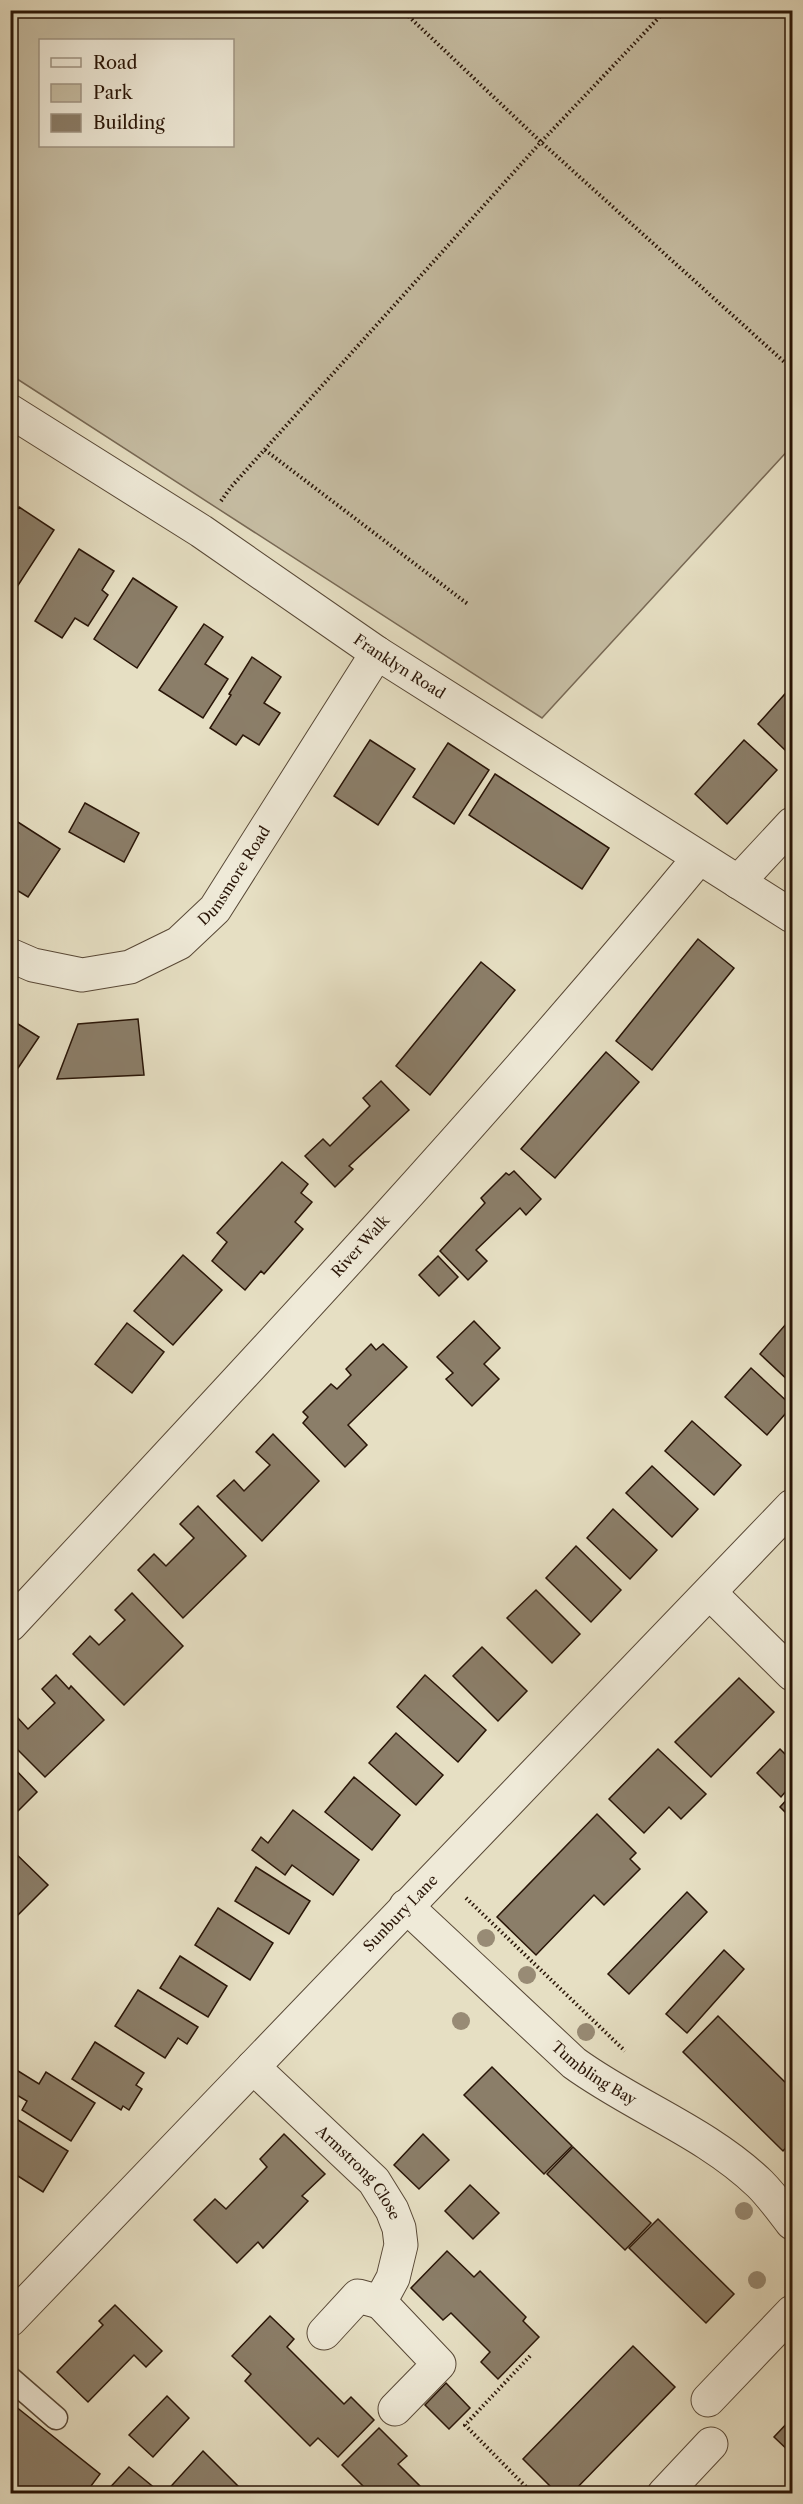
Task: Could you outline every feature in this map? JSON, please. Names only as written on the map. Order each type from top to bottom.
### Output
[{"type":"street","name":"Franklyn Road","points":[[10,411],[201,531],[377,653],[792,916]]},
{"type":"street","name":"Dunsmore Road","points":[[10,955],[33,964],[82,975],[130,967],[180,943],[216,909],[377,653]]},
{"type":"street","points":[[738,882],[792,824]]},
{"type":"street","name":"River Walk","points":[[10,1625],[282,1333],[488,1106],[597,982],[699,858]]},
{"type":"street","name":"Sunbury Lane","points":[[10,2320],[792,1506]]},
{"type":"street","points":[[710,1593],[792,1674]]},
{"type":"street","name":"Tumbling Bay","points":[[406,1906],[574,2063],[686,2130],[732,2162],[760,2184],[792,2223]]},
{"type":"street","name":"Armstrong Close","points":[[253,2067],[374,2181],[392,2210],[399,2228],[401,2245],[393,2278],[380,2302]]},
{"type":"street","points":[[324,2333],[358,2296],[380,2302],[439,2364],[394,2409]]},
{"type":"street","points":[[708,2400],[792,2312]]},
{"type":"street","points":[[664,2493],[711,2444]]},
{"type":"lane","points":[[10,2378],[56,2418]]},
{"type":"path","points":[[402,10],[541,142],[792,369]]},
{"type":"path","points":[[201,531],[231,487],[541,142],[666,10]]},
{"type":"path","points":[[265,450],[469,605]]},
{"type":"path","points":[[440,1872],[632,2059]]},
{"type":"path","points":[[530,2356],[465,2425],[533,2493]]},
{"type":"green space","points":[[10,11],[792,11],[792,446],[542,718],[11,375]]},
{"type":"building","points":[[19,507],[54,530],[15,590],[10,587],[10,520]]},
{"type":"building","points":[[79,549],[114,571],[102,590],[108,595],[88,626],[75,618],[62,638],[35,621]]},
{"type":"building","points":[[133,578],[177,607],[137,668],[94,639]]},
{"type":"building","points":[[204,624],[223,637],[205,664],[228,679],[203,718],[159,690]]},
{"type":"building","points":[[252,657],[281,677],[264,703],[280,713],[259,745],[243,735],[236,745],[210,728]]},
{"type":"building","points":[[792,686],[792,744],[786,751],[758,724]]},
{"type":"building","points":[[370,740],[415,769],[378,825],[334,796]]},
{"type":"building","points":[[744,740],[777,770],[727,824],[695,794]]},
{"type":"building","points":[[448,743],[489,770],[454,824],[413,797]]},
{"type":"building","points":[[495,774],[609,848],[582,889],[469,815]]},
{"type":"building","points":[[85,803],[139,833],[124,862],[69,832]]},
{"type":"building","points":[[10,817],[60,849],[28,897],[10,886]]},
{"type":"building","points":[[698,939],[734,968],[652,1070],[616,1041]]},
{"type":"building","points":[[481,962],[515,990],[430,1095],[396,1066]]},
{"type":"building","points":[[10,1019],[39,1037],[10,1080]]},
{"type":"building","points":[[138,1019],[144,1075],[57,1079],[78,1024]]},
{"type":"building","points":[[606,1052],[639,1082],[555,1178],[521,1149]]},
{"type":"building","points":[[381,1081],[409,1110],[349,1166],[353,1169],[335,1187],[305,1156],[323,1139],[330,1146],[370,1106],[363,1098]]},
{"type":"building","points":[[282,1162],[308,1184],[301,1193],[312,1202],[295,1222],[303,1229],[264,1274],[261,1271],[245,1290],[212,1261],[227,1242],[217,1233]]},
{"type":"building","points":[[514,1171],[541,1199],[526,1215],[520,1208],[476,1250],[487,1261],[468,1280],[440,1251],[485,1203],[481,1198],[506,1173],[509,1175]]},
{"type":"building","points":[[183,1255],[222,1290],[173,1345],[134,1311]]},
{"type":"building","points":[[438,1256],[458,1277],[439,1296],[419,1275]]},
{"type":"building","points":[[474,1321],[500,1348],[484,1364],[499,1379],[472,1406],[446,1379],[453,1373],[437,1357]]},
{"type":"building","points":[[127,1323],[164,1352],[132,1393],[95,1364]]},
{"type":"building","points":[[786,1324],[792,1330],[792,1384],[760,1354]]},
{"type":"building","points":[[371,1344],[376,1350],[383,1344],[407,1367],[348,1425],[367,1445],[345,1467],[303,1423],[308,1417],[303,1412],[331,1384],[337,1389],[351,1375],[346,1369]]},
{"type":"building","points":[[751,1368],[792,1406],[767,1435],[725,1397]]},
{"type":"building","points":[[692,1421],[741,1465],[714,1495],[665,1451]]},
{"type":"building","points":[[273,1434],[319,1481],[262,1541],[217,1496],[234,1480],[244,1491],[270,1465],[256,1452]]},
{"type":"building","points":[[652,1466],[698,1509],[672,1537],[626,1493]]},
{"type":"building","points":[[198,1506],[246,1556],[183,1618],[138,1570],[154,1554],[166,1566],[194,1538],[180,1524]]},
{"type":"building","points":[[613,1509],[657,1550],[630,1579],[587,1538]]},
{"type":"building","points":[[576,1546],[621,1590],[591,1622],[546,1578]]},
{"type":"building","points":[[536,1590],[580,1634],[552,1663],[507,1618]]},
{"type":"building","points":[[132,1593],[183,1646],[124,1705],[73,1654],[90,1636],[99,1645],[125,1620],[115,1610]]},
{"type":"building","points":[[482,1647],[527,1691],[498,1721],[453,1676]]},
{"type":"building","points":[[56,1675],[69,1689],[71,1686],[104,1720],[45,1777],[10,1742],[10,1724],[17,1717],[28,1729],[55,1703],[42,1689]]},
{"type":"building","points":[[425,1675],[486,1730],[458,1762],[397,1707]]},
{"type":"building","points":[[739,1678],[774,1712],[711,1777],[675,1742]]},
{"type":"building","points":[[396,1733],[443,1775],[416,1805],[369,1763]]},
{"type":"building","points":[[658,1749],[706,1794],[681,1819],[669,1807],[644,1833],[609,1799]]},
{"type":"building","points":[[780,1749],[792,1761],[792,1784],[781,1797],[757,1773]]},
{"type":"building","points":[[10,1764],[37,1792],[10,1819]]},
{"type":"building","points":[[354,1777],[400,1815],[372,1850],[325,1812]]},
{"type":"building","points":[[792,1794],[792,1819],[780,1807]]},
{"type":"building","points":[[293,1810],[359,1860],[333,1895],[292,1865],[285,1875],[252,1850],[261,1837],[268,1843]]},
{"type":"building","points":[[597,1814],[636,1853],[630,1859],[640,1869],[604,1905],[594,1895],[536,1955],[497,1917]]},
{"type":"building","points":[[10,1848],[48,1885],[12,1921],[10,1919]]},
{"type":"building","points":[[256,1867],[310,1901],[289,1934],[235,1901]]},
{"type":"building","points":[[687,1892],[707,1912],[629,1994],[608,1974]]},
{"type":"building","points":[[218,1908],[273,1943],[250,1980],[195,1945]]},
{"type":"building","points":[[724,1950],[744,1969],[687,2033],[666,2014]]},
{"type":"building","points":[[180,1956],[227,1986],[208,2017],[160,1988]]},
{"type":"building","points":[[138,1990],[198,2027],[187,2044],[178,2038],[165,2058],[115,2026]]},
{"type":"building","points":[[718,2016],[792,2089],[792,2141],[783,2151],[683,2052]]},
{"type":"building","points":[[95,2042],[144,2073],[136,2085],[142,2089],[129,2110],[123,2106],[121,2110],[72,2079]]},
{"type":"building","points":[[10,2066],[39,2084],[46,2072],[95,2103],[71,2141],[22,2110],[27,2101],[10,2091]]},
{"type":"building","points":[[492,2067],[572,2146],[544,2174],[464,2095]]},
{"type":"building","points":[[10,2115],[68,2151],[43,2192],[10,2171]]},
{"type":"building","points":[[284,2134],[325,2174],[302,2196],[308,2201],[263,2248],[258,2242],[237,2263],[194,2220],[215,2199],[226,2209],[267,2167],[260,2159]]},
{"type":"building","points":[[423,2134],[449,2160],[419,2189],[394,2165]]},
{"type":"building","points":[[573,2147],[651,2223],[625,2250],[547,2174]]},
{"type":"building","points":[[470,2185],[499,2213],[473,2239],[445,2211]]},
{"type":"building","points":[[658,2219],[734,2294],[706,2323],[629,2248]]},
{"type":"building","points":[[447,2251],[474,2277],[480,2271],[526,2317],[523,2321],[539,2337],[498,2379],[481,2362],[490,2352],[451,2313],[443,2320],[411,2288]]},
{"type":"building","points":[[115,2305],[162,2351],[146,2367],[134,2355],[88,2402],[57,2372],[103,2325],[99,2321]]},
{"type":"building","points":[[270,2316],[294,2339],[287,2347],[344,2404],[351,2397],[374,2420],[338,2457],[318,2438],[310,2446],[245,2381],[251,2374],[232,2356]]},
{"type":"building","points":[[633,2346],[675,2387],[571,2494],[558,2494],[523,2459]]},
{"type":"building","points":[[446,2383],[470,2408],[449,2429],[425,2405]]},
{"type":"building","points":[[167,2396],[189,2418],[153,2457],[129,2435]]},
{"type":"building","points":[[10,2402],[100,2474],[85,2494],[10,2494]]},
{"type":"building","points":[[792,2418],[792,2454],[774,2437]]},
{"type":"building","points":[[379,2428],[407,2456],[398,2464],[428,2494],[365,2494],[368,2491],[342,2465]]},
{"type":"building","points":[[203,2451],[246,2494],[164,2494]]},
{"type":"building","points":[[129,2467],[162,2494],[104,2494]]}]
